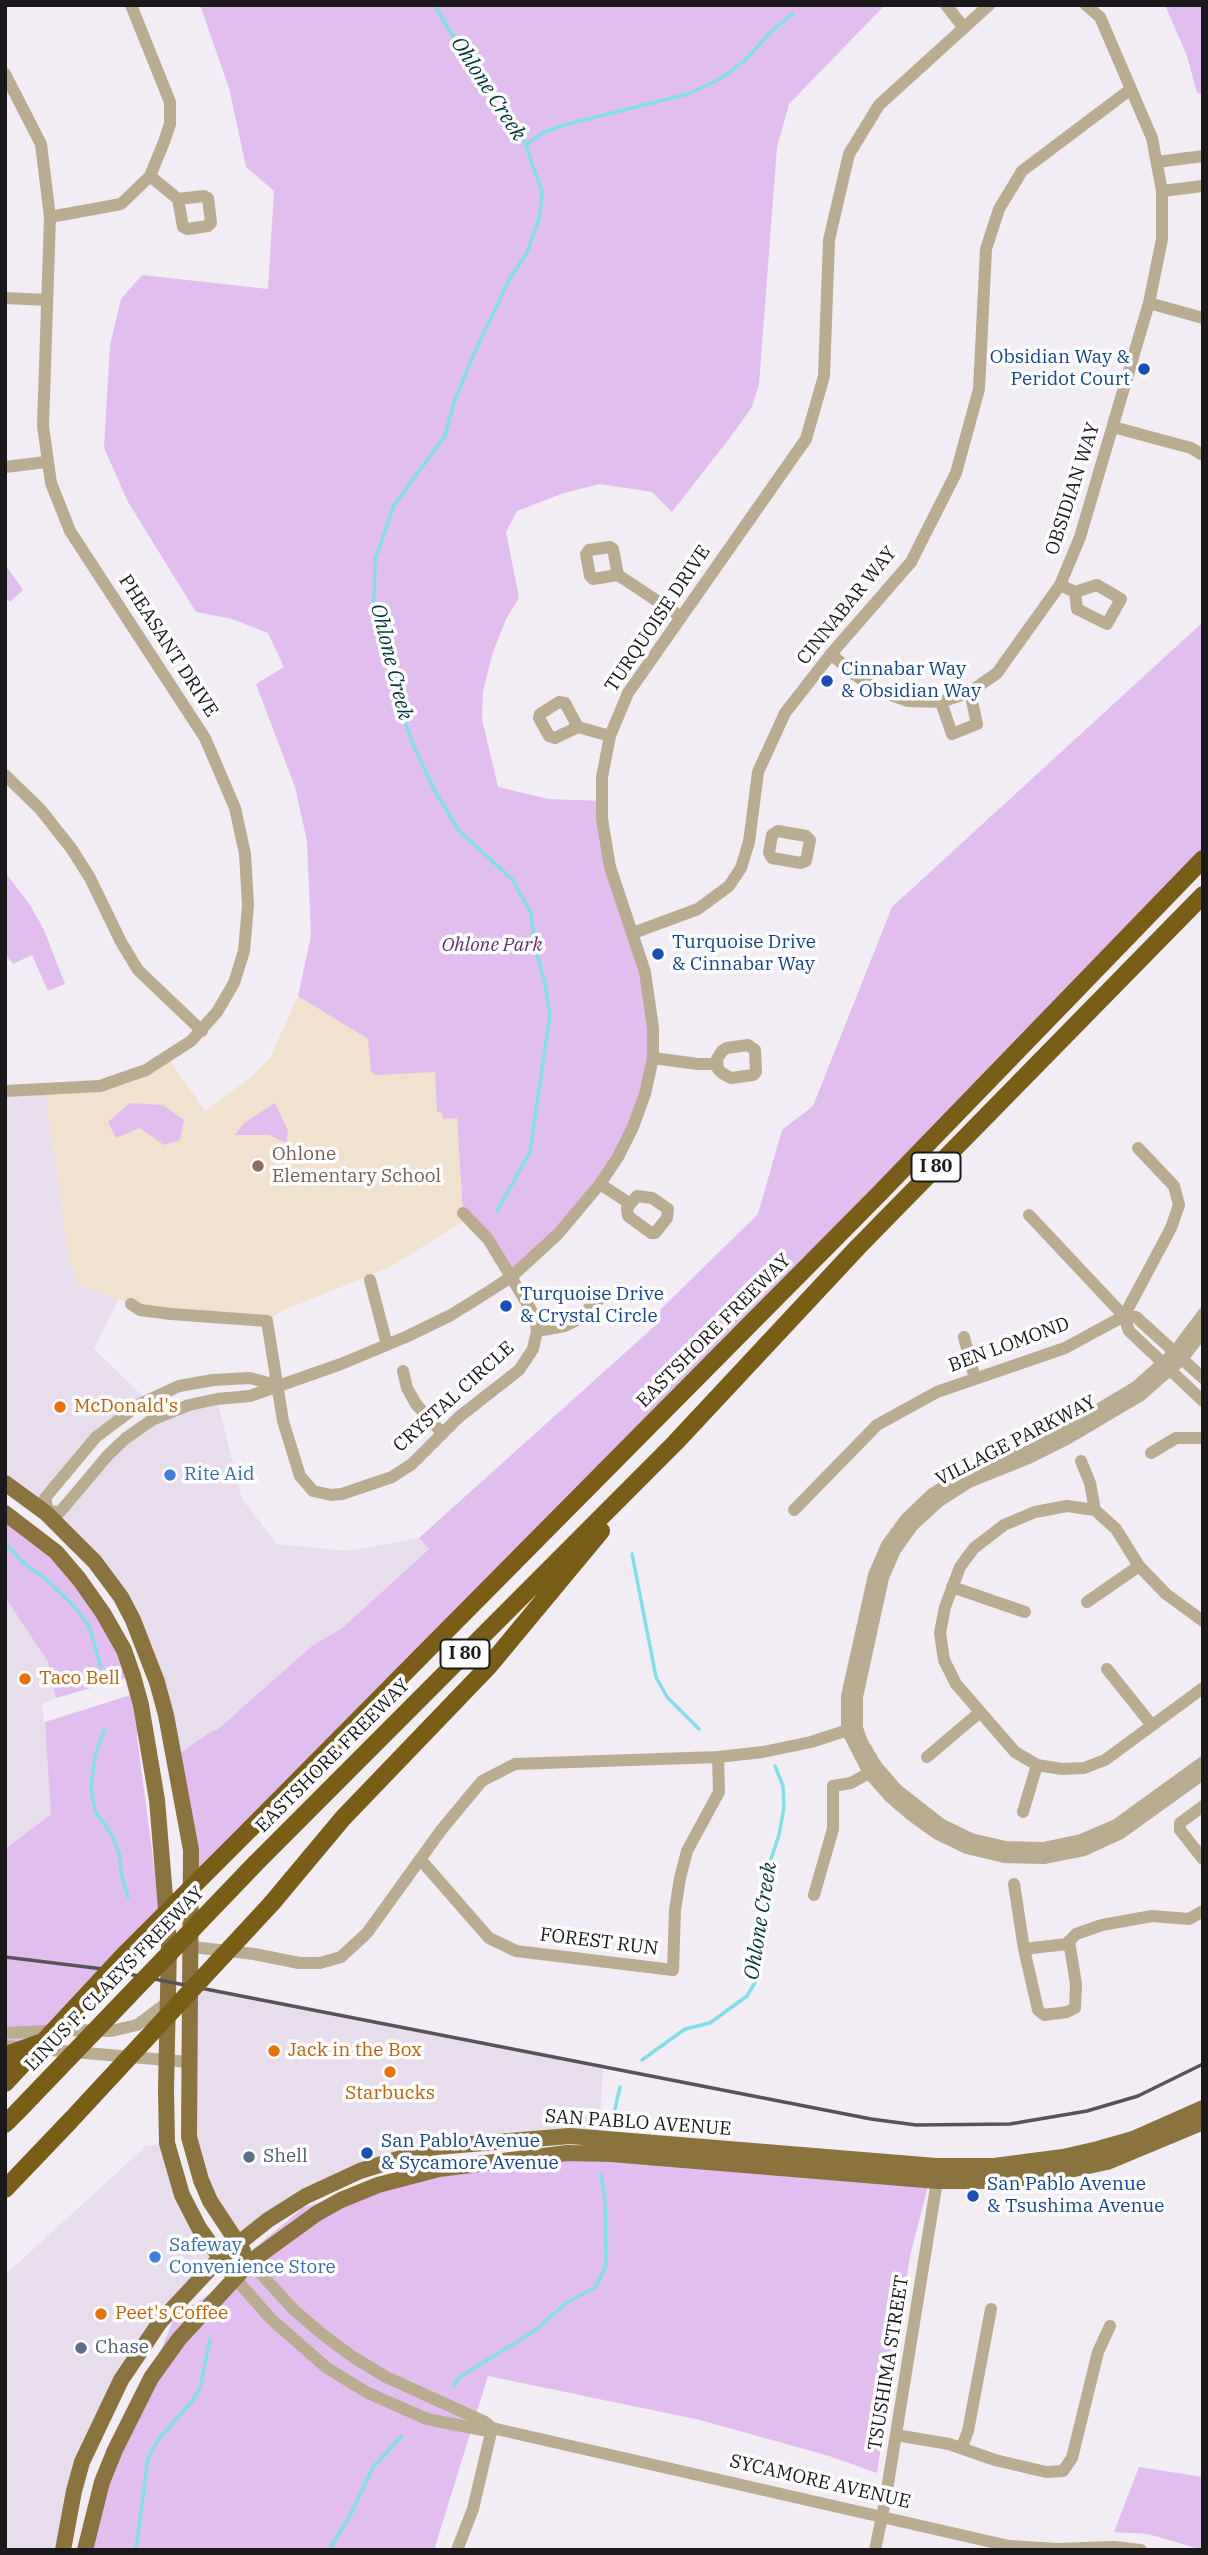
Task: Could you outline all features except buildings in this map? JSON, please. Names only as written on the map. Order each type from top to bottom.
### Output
[{"type":"highway","name":"EASTSHORE FREEWAY","points":[[250,1829],[878,1195],[1203,859]]},
{"type":"highway","name":"EASTSHORE FREEWAY","points":[[255,1864],[675,1443],[858,1247],[1203,895]]},
{"type":"highway","points":[[5,2189],[272,1903],[343,1818],[489,1666],[675,1443]]},
{"type":"highway","name":"LINUS F. CLAEYS FREEWAY","points":[[5,2083],[127,1952],[250,1829]]},
{"type":"highway","name":"LINUS F. CLAEYS FREEWAY","points":[[12,2118],[255,1864]]},
{"type":"highway","points":[[5,2060],[12,2053],[43,2042]]},
{"type":"main road","name":"SYCAMORE AVENUE","points":[[5,1483],[47,1512],[104,1574],[127,1608],[148,1654],[166,1715],[191,1850],[188,2112],[193,2157],[210,2201],[250,2262]]},
{"type":"main road","name":"SYCAMORE AVENUE","points":[[5,1513],[56,1552],[87,1590],[124,1650],[141,1705],[157,1800],[169,1945],[167,2143],[174,2172],[193,2217],[219,2259],[235,2278]]},
{"type":"main road","name":"SAN PABLO AVENUE","points":[[63,2550],[82,2462],[121,2379],[160,2322],[238,2242],[286,2208],[332,2183],[420,2150],[570,2136],[936,2166],[994,2166],[1063,2157],[1110,2146],[1203,2108]]},
{"type":"main road","name":"SAN PABLO AVENUE","points":[[85,2550],[107,2469],[128,2420],[145,2388],[179,2339],[250,2262],[316,2214],[378,2185],[439,2169],[567,2153],[611,2154],[937,2181],[995,2181],[1083,2168],[1137,2150],[1203,2122]]},
{"type":"street","points":[[50,217],[121,204],[150,176],[170,124],[170,102],[131,5]]},
{"type":"street","points":[[946,5],[964,28]]},
{"type":"street","name":"TURQUOISE DRIVE","points":[[29,1530],[47,1512],[60,1513],[108,1455],[152,1420],[184,1407],[250,1395],[318,1373],[451,1315],[511,1277],[558,1234],[600,1184],[618,1157],[633,1128],[645,1094],[653,1058],[651,1001],[633,933],[610,867],[602,820],[602,777],[610,736],[628,693],[806,439],[824,376],[829,240],[849,154],[879,105],[989,5]]},
{"type":"street","name":"OBSIDIAN WAY","points":[[831,654],[853,674],[877,690],[908,701],[941,702],[970,692],[997,673],[1060,585],[1080,537],[1149,303],[1162,239],[1162,191],[1152,138],[1100,17],[1086,5]]},
{"type":"street","name":"PHEASANT DRIVE","points":[[5,74],[41,144],[50,217],[43,426],[46,462],[54,493],[69,531],[205,738],[235,808],[245,854],[248,905],[244,951],[229,993],[202,1031],[168,1058],[146,1070],[100,1086],[5,1091]]},
{"type":"street","name":"CINNABAR WAY","points":[[633,933],[689,913],[715,899],[729,886],[741,868],[749,842],[758,772],[785,713],[831,654],[911,562],[956,473],[979,389],[986,249],[999,209],[1022,171],[1131,89]]},
{"type":"street","points":[[1157,162],[1203,156]]},
{"type":"street","points":[[150,176],[178,199]]},
{"type":"street","points":[[1162,191],[1203,186]]},
{"type":"street","points":[[5,299],[47,300]]},
{"type":"street","points":[[1149,303],[1203,318]]},
{"type":"street","points":[[1113,427],[1191,448],[1203,455]]},
{"type":"street","points":[[5,467],[46,462]]},
{"type":"street","points":[[618,575],[680,616]]},
{"type":"street","points":[[1060,585],[1075,592]]},
{"type":"street","points":[[941,702],[952,734],[977,724],[970,692]]},
{"type":"street","points":[[578,727],[610,736]]},
{"type":"street","points":[[5,775],[40,808],[71,848],[90,878],[121,942],[138,970],[202,1031]]},
{"type":"street","points":[[749,842],[770,845]]},
{"type":"street","points":[[653,1058],[717,1064]]},
{"type":"street","points":[[1124,1316],[1171,1228],[1179,1205],[1174,1186],[1138,1148]]},
{"type":"street","points":[[600,1184],[629,1203]]},
{"type":"street","name":"CRYSTAL CIRCLE","points":[[276,1385],[283,1420],[300,1476],[307,1486],[321,1494],[342,1494],[392,1478],[412,1464],[479,1400],[519,1370],[533,1349],[537,1331],[534,1315],[488,1239],[463,1213]]},
{"type":"street","points":[[1029,1215],[1124,1316],[1129,1331],[1203,1401]]},
{"type":"street","points":[[370,1280],[387,1345]]},
{"type":"street","points":[[537,1331],[565,1326],[575,1321],[604,1295]]},
{"type":"street","points":[[131,1304],[140,1310],[161,1313],[267,1321],[276,1385]]},
{"type":"street","name":"VILLAGE PARKWAY","points":[[1177,1356],[1203,1314]]},
{"type":"street","points":[[1124,1316],[1136,1317],[1203,1378]]},
{"type":"street","name":"BEN LOMOND","points":[[794,1510],[877,1425],[936,1392],[1065,1349],[1124,1316]]},
{"type":"street","name":"VILLAGE PARKWAY","points":[[1203,1332],[1165,1367],[1136,1387],[1061,1432],[964,1474],[932,1494],[906,1519],[887,1545],[874,1575],[847,1696],[852,1729],[869,1773],[890,1797],[936,1833],[967,1848],[1004,1857],[1044,1858],[1084,1850],[1121,1833],[1203,1774]]},
{"type":"street","points":[[964,1337],[975,1379]]},
{"type":"street","points":[[403,1371],[407,1388],[416,1404],[442,1433]]},
{"type":"street","name":"TURQUOISE DRIVE","points":[[47,1512],[45,1499],[96,1437],[140,1404],[179,1386],[213,1380],[250,1378],[276,1385]]},
{"type":"street","points":[[1151,1452],[1176,1438],[1203,1438]]},
{"type":"street","points":[[1081,1461],[1090,1483],[1095,1510]]},
{"type":"street","points":[[1203,1621],[1167,1594],[1139,1566],[1116,1529],[1095,1510],[1067,1506],[1035,1512],[1004,1525],[974,1548],[960,1567],[945,1607],[940,1633],[944,1660],[956,1684],[1015,1752],[1037,1765],[1062,1769],[1084,1768],[1105,1760],[1203,1688]]},
{"type":"street","points":[[1087,1602],[1139,1566]]},
{"type":"street","points":[[952,1587],[1025,1612]]},
{"type":"street","points":[[1107,1669],[1151,1724]]},
{"type":"street","points":[[928,1757],[979,1713]]},
{"type":"street","points":[[169,1945],[254,1954],[299,1963],[320,1963],[341,1957],[367,1933],[420,1859],[482,1781],[515,1764],[718,1757],[763,1752],[811,1742],[852,1729]]},
{"type":"street","name":"VILLAGE PARKWAY","points":[[852,1729],[877,1768],[917,1807],[942,1825],[971,1839],[1006,1847],[1043,1848],[1081,1840],[1116,1825],[1203,1762]]},
{"type":"street","name":"FOREST RUN","points":[[420,1859],[489,1937],[516,1951],[673,1970],[680,1878],[687,1851],[719,1792],[718,1757]]},
{"type":"street","points":[[1023,1812],[1037,1765]]},
{"type":"street","points":[[814,1895],[833,1829],[833,1786],[851,1783],[869,1773]]},
{"type":"street","points":[[1203,1807],[1180,1823],[1180,1830],[1203,1859]]},
{"type":"street","points":[[1014,1884],[1024,1950],[1038,2010],[1044,2015],[1067,2012],[1075,2008],[1076,1984],[1069,1941]]},
{"type":"street","points":[[1024,1950],[1069,1941],[1076,1934],[1102,1925],[1152,1916],[1189,1919],[1203,1911]]},
{"type":"street","points":[[5,2033],[111,2031],[137,2025],[168,2002]]},
{"type":"street","points":[[5,2046],[189,2062]]},
{"type":"street","name":"TSUSHIMA STREET","points":[[875,2550],[883,2518],[937,2181]]},
{"type":"street","name":"SYCAMORE AVENUE","points":[[250,2262],[294,2310],[370,2368],[485,2422],[492,2428]]},
{"type":"street","name":"SYCAMORE AVENUE","points":[[235,2278],[292,2339],[327,2368],[391,2405],[427,2419],[483,2430],[492,2428],[1009,2546],[1058,2549],[1114,2547],[1141,2550]]},
{"type":"street","points":[[962,2447],[968,2431],[991,2309]]},
{"type":"street","points":[[896,2435],[962,2447],[995,2460],[1052,2473],[1063,2471],[1072,2458],[1098,2352],[1110,2326]]},
{"type":"street","points":[[356,2386],[370,2368]]},
{"type":"street","points":[[458,2549],[473,2509],[492,2428]]},
{"type":"shaded area","name":"Ohlone Elementary School","points":[[298,996],[368,1039],[371,1071],[435,1072],[437,1112],[457,1118],[463,1213],[469,1218],[390,1267],[282,1311],[267,1321],[131,1304],[76,1283],[68,1253],[45,1090],[79,1089],[168,1058],[205,1111],[250,1078],[270,1058]]},
{"type":"shaded area","points":[[45,1090],[68,1253],[76,1283],[119,1299],[94,1349],[147,1400],[122,1416],[38,1507],[5,1483],[5,1091]]},
{"type":"shaded area","points":[[217,1399],[242,1499],[277,1544],[348,1551],[419,1538],[429,1548],[341,1629],[313,1645],[217,1730],[174,1757],[133,1620],[54,1520],[126,1438]]},
{"type":"shaded area","points":[[5,1597],[48,1662],[56,1698],[42,1704],[49,1760],[51,1814],[5,1849]]},
{"type":"shaded area","points":[[196,1987],[603,2065],[599,2138],[436,2147],[360,2171],[238,2242],[193,2157]]},
{"type":"shaded area","points":[[167,2143],[219,2259],[201,2276],[103,2415],[63,2550],[5,2550],[5,2275],[146,2146]]},
{"type":"green space","name":"Ohlone Park","points":[[200,5],[885,5],[789,104],[777,147],[759,384],[752,407],[732,435],[672,512],[652,492],[600,484],[564,493],[517,511],[506,532],[519,598],[506,619],[493,652],[483,691],[482,719],[498,787],[549,799],[602,801],[602,819],[651,1001],[645,1094],[600,1184],[511,1277],[463,1213],[457,1118],[443,1119],[442,1113],[437,1112],[435,1072],[376,1075],[371,1072],[368,1039],[298,996],[311,936],[307,841],[295,787],[256,684],[284,667],[268,633],[232,619],[196,612],[128,502],[104,448],[110,345],[121,299],[142,275],[268,289],[274,191],[246,167],[229,88]]},
{"type":"green space","points":[[1165,5],[1203,5],[1203,94],[1197,93],[1187,56]]},
{"type":"green space","points":[[5,564],[23,590],[10,602],[5,597]]},
{"type":"green space","points":[[1203,622],[1203,859],[194,1885],[174,1757],[217,1730],[313,1645],[341,1629],[429,1549],[419,1538],[657,1324],[661,1309],[758,1214],[782,1130],[813,1106],[892,907]]},
{"type":"green space","points":[[5,872],[30,905],[44,930],[65,984],[48,991],[32,955],[13,964],[5,954]]},
{"type":"green space","points":[[130,1103],[163,1105],[184,1120],[180,1140],[164,1145],[140,1128],[116,1138],[108,1122]]},
{"type":"green space","points":[[275,1103],[288,1131],[286,1143],[269,1135],[235,1135],[244,1123]]},
{"type":"green space","points":[[5,1513],[56,1552],[133,1676],[56,1698],[48,1662],[5,1597]]},
{"type":"green space","points":[[137,1693],[141,1705],[137,1737],[160,1912],[43,2042],[5,2044],[5,1849],[51,1814],[45,1722]]},
{"type":"green space","points":[[588,2145],[929,2182],[910,2256],[877,2473],[829,2456],[700,2420],[488,2376],[434,2550],[86,2550],[119,2451],[175,2316],[235,2278],[250,2262],[252,2250],[303,2208],[451,2158]]},
{"type":"green space","points":[[1139,2467],[1203,2477],[1203,2550],[1148,2534],[1114,2532]]},
{"type":"waterway","name":"Ohlone Creek","points":[[434,5],[495,104],[510,118],[523,137],[542,192],[540,215],[527,253],[510,278],[473,356],[454,402],[445,436],[394,505],[375,560],[374,603],[396,676],[401,711],[414,747],[435,791],[459,831],[512,879],[531,913],[535,948],[545,984],[550,1014],[530,1152],[497,1211]]},
{"type":"waterway","points":[[526,145],[544,132],[688,94],[720,79],[745,60],[793,13]]},
{"type":"waterway","points":[[5,1543],[73,1605],[89,1626],[101,1667]]},
{"type":"waterway","name":"Ohlone Creek","points":[[632,1554],[656,1677],[667,1697],[699,1729]]},
{"type":"waterway","points":[[104,1730],[95,1756],[91,1787],[95,1811],[112,1835],[120,1856],[121,1873],[128,1897]]},
{"type":"waterway","name":"Ohlone Creek","points":[[642,2060],[685,2029],[710,2023],[747,1996],[757,1979],[765,1918],[764,1892],[767,1871],[779,1835],[784,1807],[783,1786],[775,1766]]},
{"type":"waterway","name":"Ohlone Creek","points":[[611,2126],[620,2087]]},
{"type":"waterway","name":"Ohlone Creek","points":[[453,2386],[461,2376],[533,2332],[566,2303],[596,2287],[606,2265],[605,2199],[601,2175]]},
{"type":"waterway","points":[[136,2550],[148,2458],[158,2440],[200,2388],[210,2339]]},
{"type":"waterway","name":"Ohlone Creek","points":[[329,2550],[351,2514],[373,2467],[402,2436]]},
{"type":"railway","points":[[5,1957],[103,1969],[871,2119],[916,2125],[1010,2124],[1087,2111],[1138,2096],[1203,2064]]},
{"type":"place","name":"Obsidian Way & Peridot Court","points":[[1144,369]]},
{"type":"place","name":"Cinnabar Way & Obsidian Way","points":[[827,681]]},
{"type":"place","name":"Turquoise Drive & Cinnabar Way","points":[[658,954]]},
{"type":"place","name":"Ohlone Elementary School","points":[[258,1166]]},
{"type":"place","name":"Turquoise Drive & Crystal Circle","points":[[506,1306]]},
{"type":"place","name":"McDonald's","points":[[60,1407]]},
{"type":"place","name":"Rite Aid","points":[[170,1475]]},
{"type":"place","name":"Taco Bell","points":[[25,1679]]},
{"type":"place","name":"Jack in the Box","points":[[274,2051]]},
{"type":"place","name":"Starbucks","points":[[390,2072]]},
{"type":"place","name":"San Pablo Avenue & Sycamore Avenue","points":[[367,2153]]},
{"type":"place","name":"Shell","points":[[249,2157]]},
{"type":"place","name":"San Pablo Avenue & Tsushima Avenue","points":[[973,2196]]},
{"type":"place","name":"Safeway Convenience Store","points":[[155,2257]]},
{"type":"place","name":"Peet's Coffee","points":[[101,2314]]},
{"type":"place","name":"Chase","points":[[81,2348]]}]
